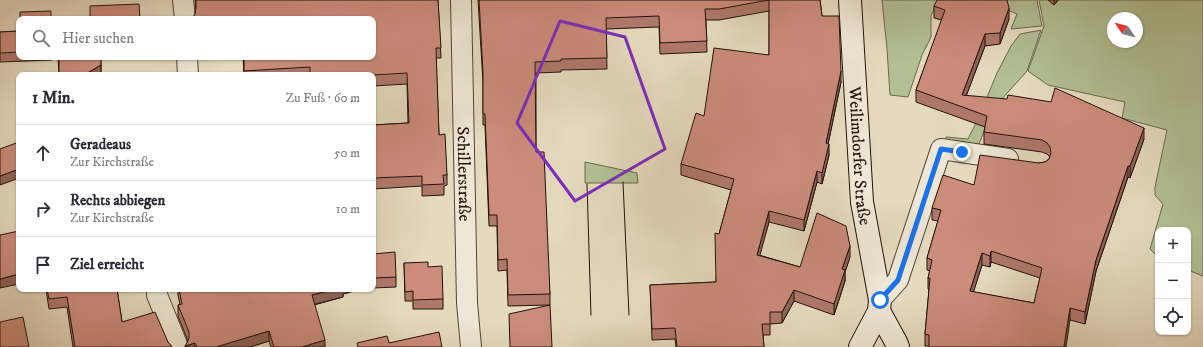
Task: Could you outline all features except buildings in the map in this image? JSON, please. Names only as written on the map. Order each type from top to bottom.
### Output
[{"type":"main road","name":"Weilimdorfer Straße","points":[[850,0],[862,202],[879,306],[898,347]]},
{"type":"main road","points":[[860,347],[879,306]]},
{"type":"street","points":[[183,0],[185,16]]},
{"type":"street","name":"Schillerstraße","points":[[461,0],[467,303],[471,347]]},
{"type":"street","points":[[187,60],[188,72]]},
{"type":"street","points":[[879,306],[898,280],[941,149],[1024,161]]},
{"type":"street","points":[[156,292],[178,347]]},
{"type":"highlighted area","points":[[560,21],[625,37],[665,149],[575,201],[517,123]]},
{"type":"green space","points":[[882,0],[938,0],[931,16],[931,37],[922,55],[908,97],[890,95]]},
{"type":"green space","points":[[1005,0],[1037,0],[1042,26],[1011,29],[1017,14],[1003,8]]},
{"type":"green space","points":[[1039,0],[1048,0],[1054,5],[1058,0],[1203,0],[1203,276],[1191,271],[1191,227],[1156,227],[1163,204],[1155,195],[1155,187],[1167,130],[1122,118],[1125,102],[1048,85],[1028,71],[1044,26]]},
{"type":"green space","points":[[1041,30],[1027,71],[993,109],[979,144],[945,142],[946,137],[968,139],[997,73],[1011,46],[1020,34]]},
{"type":"green space","points":[[585,162],[637,173],[638,183],[585,183]]},
{"type":"green space","points":[[1155,232],[1155,254],[1150,249]]},
{"type":"tram line","points":[[623,182],[629,315]]},
{"type":"tram line","points":[[587,184],[591,315]]},
{"type":"route","points":[[880,300],[898,280],[941,149],[962,152]]}]
